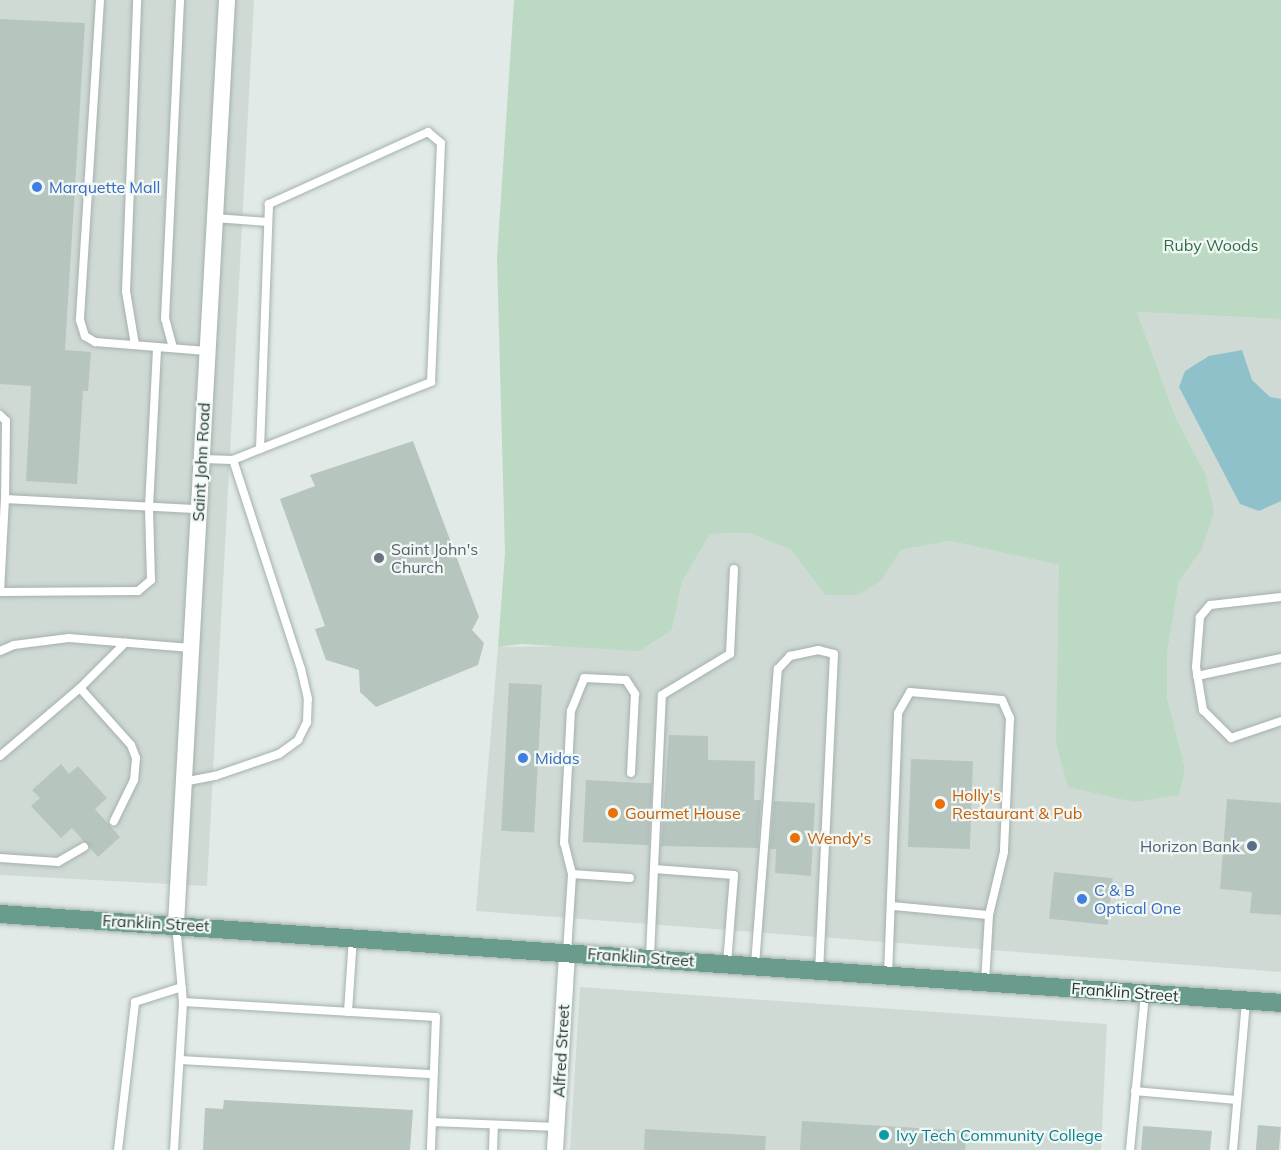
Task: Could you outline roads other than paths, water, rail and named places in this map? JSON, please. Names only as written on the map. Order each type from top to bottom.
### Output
[{"type":"main road","name":"Franklin Street","points":[[0,914],[650,956],[727,964],[1281,1003]]},
{"type":"street","name":"Saint John Road","points":[[176,924],[227,0]]},
{"type":"street","name":"Alfred Street","points":[[555,1150],[567,952]]},
{"type":"lane","points":[[100,0],[80,320],[85,336],[95,342],[207,351]]},
{"type":"lane","points":[[135,345],[126,291],[137,0]]},
{"type":"lane","points":[[173,348],[165,319],[180,0]]},
{"type":"lane","points":[[202,459],[233,460],[431,382],[441,143],[428,132],[269,204],[260,449]]},
{"type":"lane","points":[[215,218],[268,222]]},
{"type":"lane","points":[[0,415],[6,421],[0,592],[138,591],[151,580],[149,507],[157,347]]},
{"type":"lane","points":[[183,782],[215,776],[279,754],[298,740],[307,722],[308,699],[301,669],[233,460]]},
{"type":"lane","points":[[5,499],[199,509]]},
{"type":"lane","points":[[650,956],[662,695],[730,654],[734,569]]},
{"type":"lane","points":[[1281,597],[1210,605],[1200,617],[1197,676],[1203,710],[1231,738],[1281,721]]},
{"type":"lane","points":[[0,651],[14,645],[69,638],[191,648]]},
{"type":"lane","points":[[0,756],[80,688],[125,643]]},
{"type":"lane","points":[[755,965],[778,669],[790,656],[818,650],[834,654],[819,970]]},
{"type":"lane","points":[[1197,676],[1281,658]]},
{"type":"lane","points":[[567,952],[572,874],[564,843],[571,711],[584,678],[626,680],[635,694],[630,772]]},
{"type":"lane","points":[[80,688],[131,745],[136,758],[134,780],[114,821]]},
{"type":"lane","points":[[888,975],[893,906],[891,843],[898,714],[910,692],[1002,700],[1010,718],[1004,852],[989,915],[985,982]]},
{"type":"lane","points":[[0,858],[58,862],[84,847]]},
{"type":"lane","points":[[654,869],[734,875],[727,964]]},
{"type":"lane","points":[[572,874],[630,878]]},
{"type":"lane","points":[[893,906],[989,915]]},
{"type":"lane","points":[[174,1150],[183,1002],[176,924]]},
{"type":"lane","points":[[348,1012],[353,936]]},
{"type":"lane","points":[[118,1150],[135,1002],[182,987]]},
{"type":"lane","points":[[1130,1150],[1145,993]]},
{"type":"lane","points":[[1233,1150],[1246,1001]]},
{"type":"lane","points":[[183,1002],[436,1017],[431,1150]]},
{"type":"lane","points":[[180,1060],[434,1074]]},
{"type":"lane","points":[[1135,1091],[1236,1100]]},
{"type":"lane","points":[[432,1122],[557,1127]]},
{"type":"lane","points":[[493,1150],[494,1125]]},
{"type":"water","points":[[1242,350],[1252,380],[1270,397],[1281,399],[1281,501],[1259,511],[1240,504],[1179,387],[1185,371],[1209,356]]},
{"type":"place","name":"Marquette Mall","points":[[37,187]]},
{"type":"place","name":"Saint John's Church","points":[[379,558]]},
{"type":"place","name":"Midas","points":[[523,758]]},
{"type":"place","name":"Holly's Restaurant & Pub","points":[[940,804]]},
{"type":"place","name":"Gourmet House","points":[[613,813]]},
{"type":"place","name":"Wendy's","points":[[795,838]]},
{"type":"place","name":"Horizon Bank","points":[[1252,846]]},
{"type":"place","name":"C & B Optical One","points":[[1082,899]]},
{"type":"place","name":"Ivy Tech Community College","points":[[884,1135]]},
{"type":"park label","name":"Ruby Woods","points":[[1211,245]]}]
